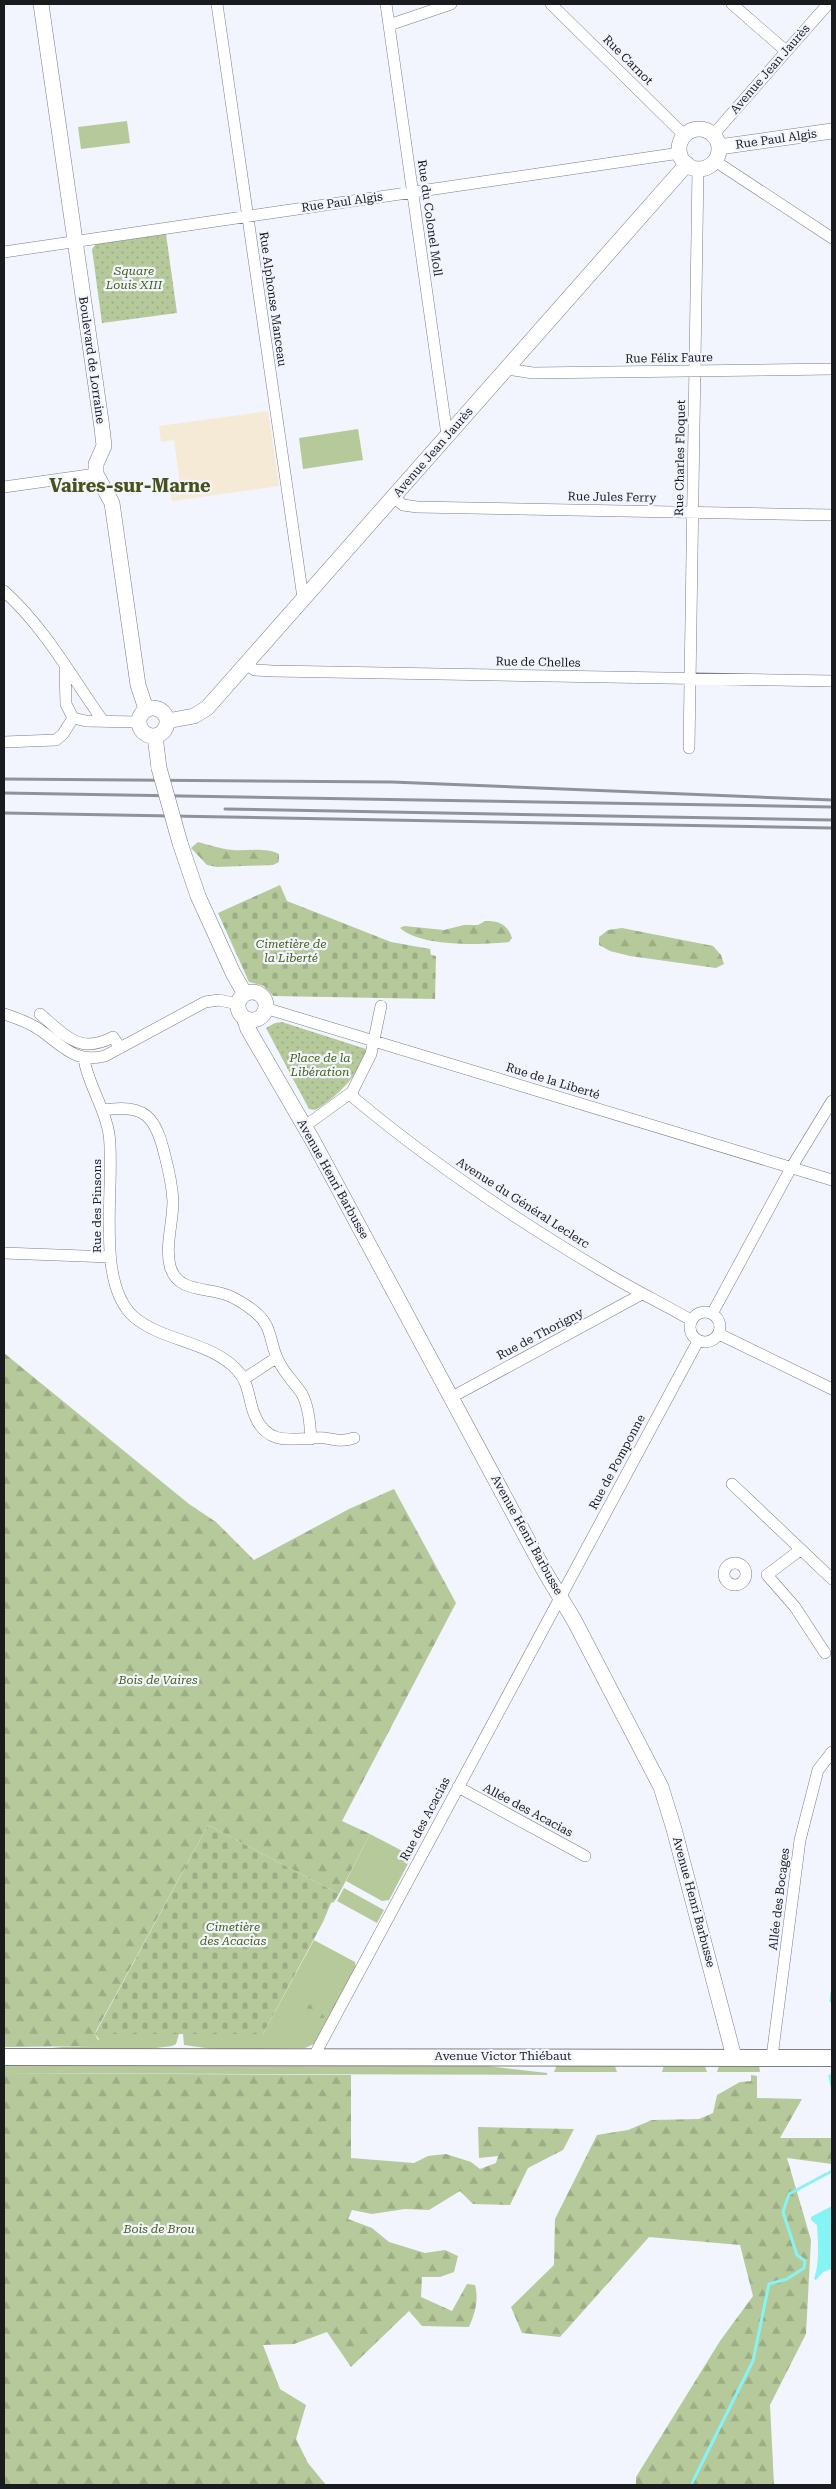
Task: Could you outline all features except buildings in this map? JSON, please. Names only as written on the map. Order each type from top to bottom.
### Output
[{"type":"main road","name":"Boulevard de Lorraine","points":[[41,4],[104,443],[96,464],[96,474]]},
{"type":"main road","points":[[699,130],[716,148],[708,167],[688,162],[680,144],[685,136],[699,130]]},
{"type":"main road","name":"Rue Paul Algis","points":[[716,148],[832,131]]},
{"type":"main road","name":"Avenue Jean Jaurès","points":[[167,721],[181,720],[200,714],[688,162]]},
{"type":"main road","points":[[96,474],[112,503],[144,733],[155,736],[164,731],[167,721],[165,714],[159,709],[142,716]]},
{"type":"main road","points":[[155,736],[160,768],[180,843],[198,896],[250,1008]]},
{"type":"main road","name":"Avenue Henri Barbusse","points":[[250,1008],[256,1039],[560,1596],[661,1787],[674,1829],[734,2056]]},
{"type":"main road","name":"Avenue Victor Thiébaut","points":[[4,2057],[831,2057]]},
{"type":"street","name":"Rue Alphonse Manceau","points":[[217,4],[304,598]]},
{"type":"street","name":"Rue du Colonel Moll","points":[[386,4],[447,435]]},
{"type":"street","points":[[389,25],[451,4]]},
{"type":"street","name":"Rue Carnot","points":[[551,4],[685,136]]},
{"type":"street","points":[[732,4],[786,51]]},
{"type":"street","name":"Avenue Jean Jaurès","points":[[716,148],[786,51],[828,4]]},
{"type":"street","points":[[716,148],[832,238]]},
{"type":"street","name":"Rue Paul Algis","points":[[4,252],[412,192],[688,162]]},
{"type":"street","name":"Rue Charles Floquet","points":[[688,162],[696,371],[689,748]]},
{"type":"street","name":"Rue Félix Faure","points":[[507,368],[533,373],[832,370]]},
{"type":"street","points":[[4,487],[96,474]]},
{"type":"street","name":"Rue Jules Ferry","points":[[393,497],[403,504],[417,507],[832,515]]},
{"type":"street","points":[[4,591],[39,628],[103,721]]},
{"type":"street","name":"Rue de Chelles","points":[[246,664],[255,670],[273,671],[832,681]]},
{"type":"street","points":[[65,668],[66,704],[73,718]]},
{"type":"street","points":[[73,718],[103,721],[142,716]]},
{"type":"street","points":[[4,742],[56,740],[63,734],[73,718]]},
{"type":"street","name":"Rue de la Liberté","points":[[84,1059],[105,1056],[205,1002],[219,1000],[375,1042],[832,1180]]},
{"type":"street","points":[[305,1126],[352,1092],[375,1042],[382,1006]]},
{"type":"street","points":[[4,1014],[32,1025],[68,1053],[84,1059]]},
{"type":"street","points":[[40,1014],[77,1043],[93,1045],[113,1037],[120,1048]]},
{"type":"street","name":"Rue des Pinsons","points":[[84,1059],[87,1073],[104,1110],[111,1154],[110,1257],[116,1289],[123,1303],[132,1315],[155,1330],[219,1356],[237,1371],[244,1380],[255,1416],[266,1430],[284,1439],[324,1438],[341,1442],[354,1438]]},
{"type":"street","name":"Avenue du Général Leclerc","points":[[352,1092],[354,1098],[483,1196],[556,1243],[642,1294],[692,1320]]},
{"type":"street","points":[[712,1314],[791,1168],[832,1101]]},
{"type":"street","points":[[104,1110],[123,1107],[133,1108],[150,1117],[159,1132],[171,1181],[173,1202],[170,1266],[175,1276],[188,1287],[228,1295],[250,1308],[264,1321],[269,1330],[276,1358],[302,1396],[310,1426],[311,1439]]},
{"type":"street","points":[[4,1253],[110,1257]]},
{"type":"street","name":"Rue de Thorigny","points":[[452,1397],[642,1294]]},
{"type":"street","points":[[700,1313],[712,1314],[721,1325],[719,1334],[712,1341],[698,1341],[691,1333],[692,1320],[700,1313]]},
{"type":"street","points":[[719,1334],[832,1388]]},
{"type":"street","name":"Rue de Pomponne","points":[[560,1596],[698,1341]]},
{"type":"street","points":[[244,1380],[276,1358]]},
{"type":"street","points":[[732,1484],[832,1580]]},
{"type":"street","points":[[746,1574],[768,1575],[800,1550]]},
{"type":"street","points":[[768,1575],[796,1607],[825,1652]]},
{"type":"street","name":"Rue des Acacias","points":[[314,2056],[560,1596]]},
{"type":"street","name":"Allée des Bocages","points":[[772,2056],[800,1840],[818,1770],[832,1752]]},
{"type":"street","name":"Allée des Acacias","points":[[458,1787],[585,1856]]},
{"type":"shaded area","points":[[268,411],[279,486],[172,501],[169,485],[180,484],[174,440],[161,442],[159,426]]},
{"type":"green space","points":[[127,121],[130,143],[81,149],[78,127]]},
{"type":"green space","name":"Square Louis XIII","points":[[166,234],[177,313],[102,323],[92,249],[96,244]]},
{"type":"green space","points":[[358,429],[363,460],[303,469],[299,438]]},
{"type":"green space","points":[[198,842],[219,848],[274,852],[279,854],[279,862],[273,865],[217,867],[207,865],[191,848]]},
{"type":"green space","name":"Cimetière de la Liberté","points":[[280,885],[287,901],[391,942],[430,949],[431,955],[436,956],[435,999],[273,996],[264,986],[249,982],[218,913]]},
{"type":"green space","points":[[485,921],[495,921],[502,924],[512,938],[509,942],[498,943],[436,942],[409,934],[400,928],[404,926],[444,930],[464,925],[478,925]]},
{"type":"green space","points":[[622,928],[713,946],[721,955],[724,964],[716,968],[630,956],[610,951],[599,945],[599,937],[608,930]]},
{"type":"green space","name":"Place de la Libération","points":[[282,1022],[366,1049],[359,1067],[347,1084],[331,1099],[315,1110],[309,1109],[266,1028],[275,1023]]},
{"type":"green space","name":"Bois de Vaires","points":[[4,1353],[189,1504],[216,1522],[254,1560],[349,1509],[394,1489],[456,1603],[342,1821],[370,1834],[339,1894],[208,1825],[96,2031],[95,2034],[99,2042],[93,2046],[4,2047]]},
{"type":"green space","name":"Cimetière des Acacias","points":[[208,1825],[339,1894],[334,1902],[331,1903],[323,1922],[263,2034],[95,2034]]},
{"type":"green space","points":[[370,1834],[412,1856],[389,1900],[382,1901],[346,1881]]},
{"type":"green space","points":[[344,1888],[384,1910],[377,1923],[337,1901]]},
{"type":"green space","points":[[314,1940],[355,1962],[356,1968],[314,2044],[305,2048],[220,2050],[184,2045],[183,2034],[263,2034]]},
{"type":"green space","points":[[332,1999],[337,2004],[330,2016],[313,2020],[306,2013],[308,2006],[313,2002]]},
{"type":"green space","points":[[95,2034],[179,2034],[176,2044],[172,2046],[140,2050],[82,2050],[52,2047],[93,2046],[99,2039]]},
{"type":"green space","points":[[4,2063],[479,2065],[547,2073],[547,2075],[4,2073]]},
{"type":"green space","points":[[557,2065],[615,2066],[617,2072],[554,2072]]},
{"type":"green space","points":[[664,2065],[705,2066],[707,2072],[662,2072]]},
{"type":"green space","points":[[759,2065],[760,2072],[717,2072],[719,2066]]},
{"type":"green space","name":"Bois de Brou","points":[[4,2073],[351,2075],[351,2158],[414,2163],[428,2156],[446,2154],[471,2162],[480,2169],[496,2163],[498,2156],[479,2158],[478,2127],[574,2129],[563,2150],[528,2168],[510,2205],[473,2204],[460,2191],[429,2210],[405,2209],[372,2214],[352,2210],[348,2219],[372,2228],[389,2242],[425,2253],[445,2250],[458,2256],[454,2272],[440,2277],[422,2277],[421,2297],[452,2311],[467,2284],[475,2285],[475,2312],[469,2327],[422,2326],[409,2311],[351,2367],[327,2332],[294,2344],[263,2345],[280,2389],[306,2405],[296,2439],[308,2463],[326,2485],[4,2485]]},
{"type":"green space","points":[[751,2075],[757,2076],[757,2098],[802,2099],[780,2138],[832,2138],[832,2164],[787,2158],[811,2240],[806,2334],[770,2405],[774,2485],[636,2485],[636,2477],[720,2341],[753,2296],[740,2245],[649,2237],[560,2337],[522,2333],[511,2307],[554,2265],[555,2219],[597,2135],[628,2130],[652,2120],[699,2119],[713,2113],[717,2095],[740,2082],[751,2081]]},
{"type":"water","points":[[832,2206],[832,2269],[823,2272],[816,2280],[814,2279],[818,2259],[817,2225],[811,2220],[811,2217]]},
{"type":"waterway","points":[[831,2001],[832,1992]]},
{"type":"waterway","points":[[830,2076],[832,2086]]},
{"type":"waterway","points":[[691,2485],[753,2361],[769,2284],[787,2279],[804,2268],[805,2261],[797,2255],[783,2212],[789,2194],[832,2171]]},
{"type":"railway","points":[[4,779],[392,782],[832,800]]},
{"type":"railway","points":[[4,793],[832,807]]},
{"type":"railway","points":[[225,809],[832,820]]},
{"type":"railway","points":[[4,813],[832,828]]},
{"type":"district","name":"Vaires-sur-Marne","points":[[130,486]]}]
